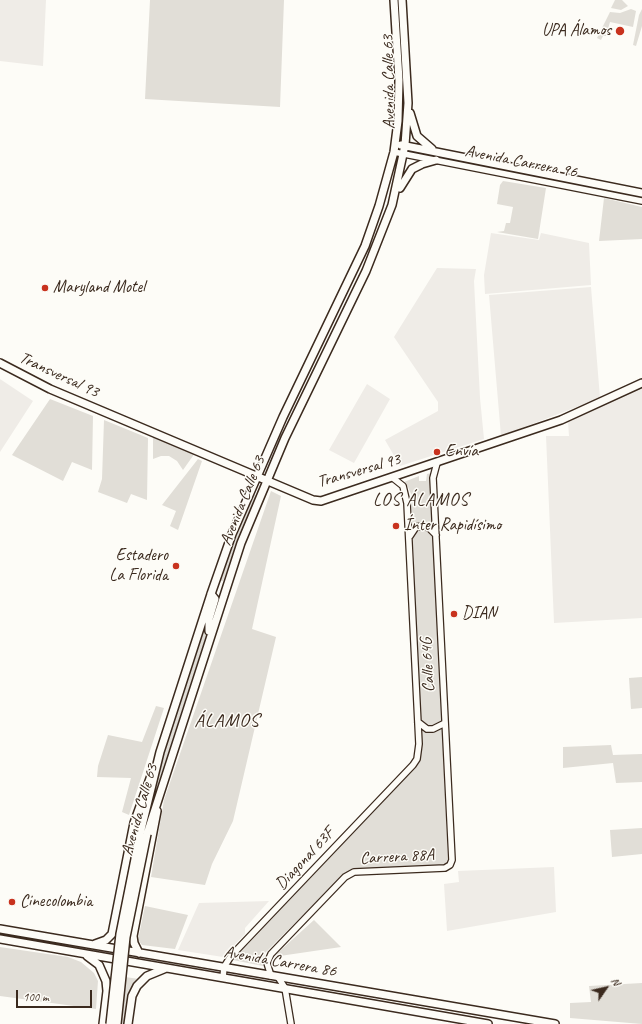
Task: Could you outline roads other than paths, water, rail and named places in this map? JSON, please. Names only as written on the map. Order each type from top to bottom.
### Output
[{"type":"main road","name":"Avenida Calle 63","points":[[117,1024],[126,937],[160,752],[232,534],[256,476],[364,246],[378,211],[394,152],[398,121],[399,80],[394,0]]},
{"type":"main road","name":"Avenida Calle 63","points":[[110,1024],[120,934],[144,834],[160,791],[237,553],[267,480],[366,271],[392,205],[405,145],[408,103],[402,0]]},
{"type":"main road","points":[[408,103],[413,127],[417,136],[424,144],[437,152]]},
{"type":"main road","name":"Avenida Carrera 96","points":[[395,144],[642,193]]},
{"type":"main road","points":[[392,205],[408,173],[422,164],[436,160]]},
{"type":"main road","name":"Transversal 93","points":[[0,363],[44,387],[313,500],[321,501],[393,478],[561,420],[642,383]]},
{"type":"main road","points":[[209,640],[209,619],[215,599],[211,594]]},
{"type":"main road","points":[[95,944],[106,940],[112,934],[135,819],[146,786],[160,752]]},
{"type":"main road","points":[[140,953],[134,943],[133,933],[160,791]]},
{"type":"main road","name":"Avenida Carrera 86","points":[[0,929],[95,944],[555,1024]]},
{"type":"main road","name":"Avenida Carrera 86","points":[[0,939],[488,1024]]},
{"type":"main road","points":[[86,954],[98,965],[106,981],[107,991],[103,1024]]},
{"type":"main road","points":[[128,1024],[132,996],[137,986],[147,976],[165,968]]},
{"type":"street","name":"Avenida Carrera 96","points":[[394,152],[642,201]]},
{"type":"street","name":"Calle 64G","points":[[437,463],[434,478],[452,860],[450,865]]},
{"type":"street","name":"Calle 64G","points":[[393,478],[403,486],[407,495],[419,750],[415,763]]},
{"type":"street","points":[[409,539],[414,530],[419,526],[429,528],[436,535]]},
{"type":"street","points":[[418,722],[427,729],[433,729],[445,723]]},
{"type":"street","name":"Diagonal 63F","points":[[224,967],[231,956],[288,899],[415,763]]},
{"type":"street","name":"Carrera 88A","points":[[275,976],[267,963],[271,954],[345,877],[354,872],[440,869],[450,865]]},
{"type":"street","points":[[223,978],[224,967]]},
{"type":"street","points":[[275,976],[285,988],[291,1024]]},
{"type":"place","name":"UPA Álamos","points":[[620,31]]},
{"type":"place","name":"Maryland Motel","points":[[45,288]]},
{"type":"place","name":"Envía","points":[[437,452]]},
{"type":"place","name":"Ínter Rapidísimo","points":[[396,526]]},
{"type":"place","name":"Estadero La Florida","points":[[176,566]]},
{"type":"place","name":"DIAN","points":[[454,614]]},
{"type":"place","name":"Cinecolombia","points":[[12,902]]},
{"type":"district","name":"LOS ÁLAMOS","points":[[421,500]]},
{"type":"district","name":"ÁLAMOS","points":[[227,721]]}]
